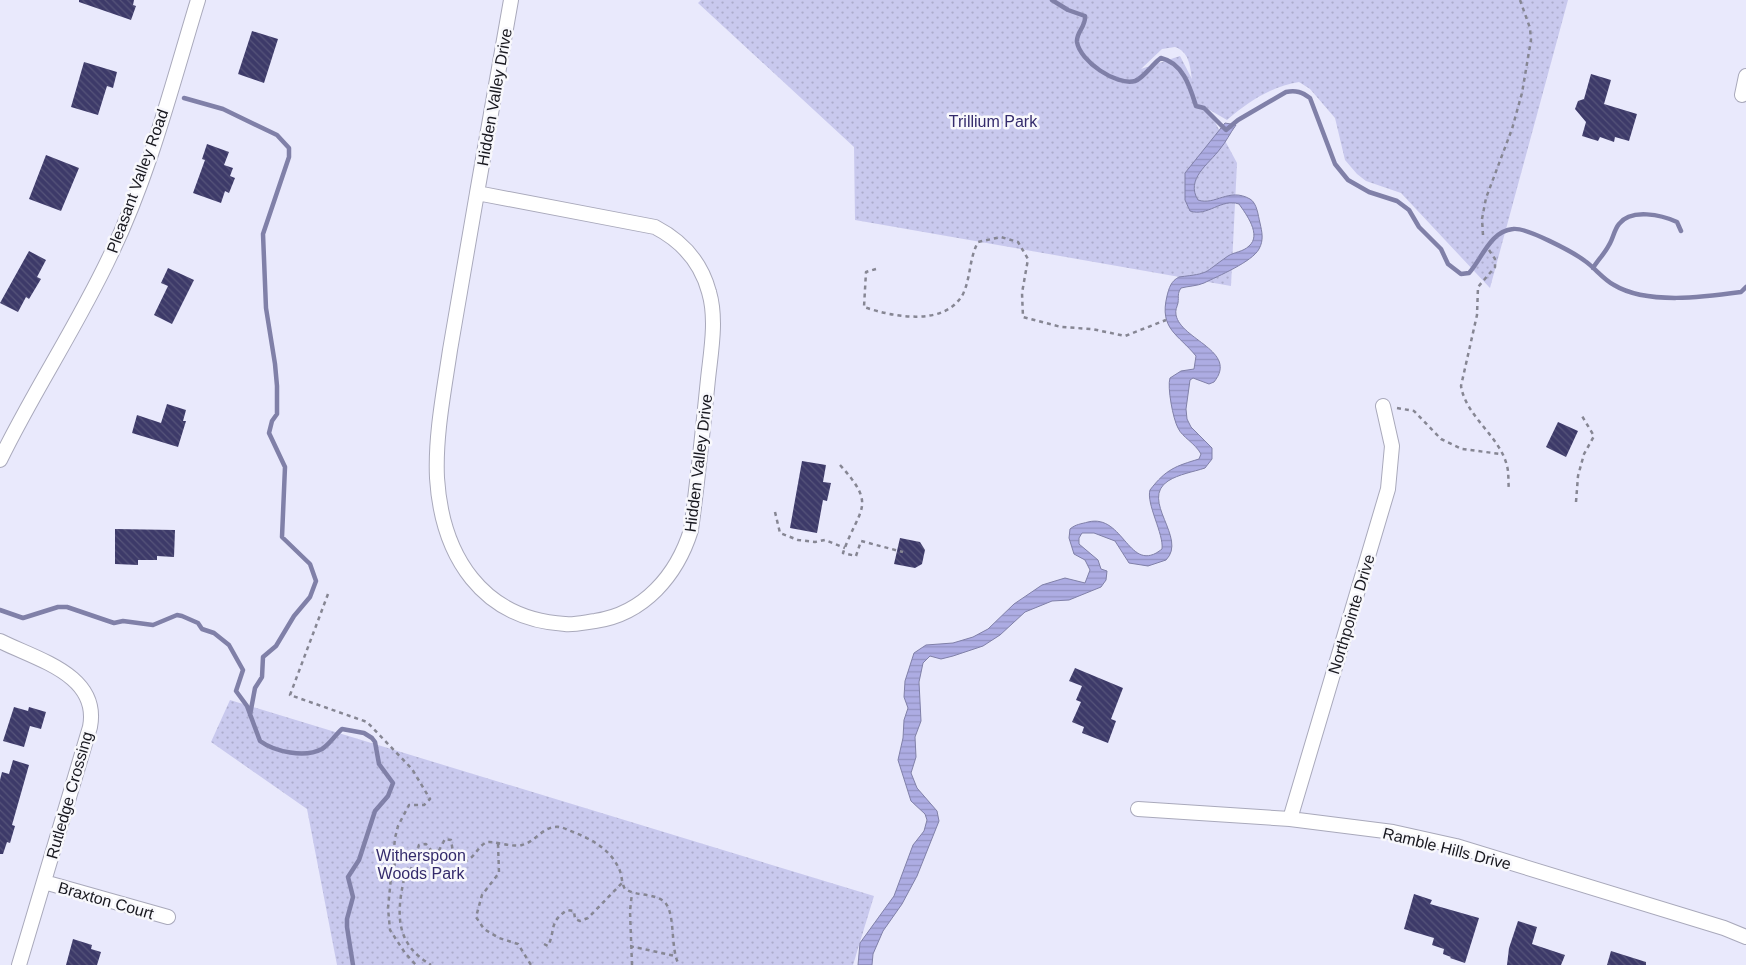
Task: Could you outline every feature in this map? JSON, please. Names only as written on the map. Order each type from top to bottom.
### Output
[{"type":"street","name":"Pleasant Valley Road","points":[[0,460],[16,426],[87,303],[112,252],[143,177],[198,0]]},
{"type":"street","name":"Hidden Valley Drive","points":[[477,193],[655,227],[679,241],[690,253],[701,270],[709,292],[712,315],[711,352],[691,530],[685,548],[673,571],[661,587],[638,604],[610,618],[568,624],[539,621],[510,611],[486,595],[468,574],[454,549],[444,519],[437,478],[439,430],[477,193],[511,0]]},
{"type":"street","points":[[1742,95],[1746,76]]},
{"type":"street","name":"Northpointe Drive","points":[[1290,819],[1388,489],[1392,446],[1383,406]]},
{"type":"street","name":"Rutledge Crossing","points":[[0,641],[70,676],[82,687],[90,706],[90,727],[19,965]]},
{"type":"street","name":"Ramble Hills Drive","points":[[1138,809],[1290,819],[1393,832],[1456,846],[1724,928],[1746,937]]},
{"type":"street","name":"Braxton Court","points":[[44,882],[168,917]]},
{"type":"path","points":[[1483,235],[1482,218],[1486,198],[1512,129],[1522,93],[1531,40],[1530,28],[1520,0]]},
{"type":"path","points":[[876,269],[866,272],[864,307],[900,317],[935,314],[955,306],[964,292],[971,255],[978,242],[1002,237],[1018,242],[1028,259],[1022,293],[1023,317],[1061,327],[1092,329],[1125,336],[1166,320]]},
{"type":"path","points":[[1489,250],[1495,259],[1495,267],[1478,287],[1477,315],[1461,386],[1463,396],[1508,466],[1509,490]]},
{"type":"path","points":[[1383,406],[1414,410],[1441,440],[1462,449],[1501,454]]},
{"type":"path","points":[[1576,502],[1578,476],[1594,436],[1582,416]]},
{"type":"path","points":[[840,465],[853,478],[862,498],[859,516],[844,553],[856,556],[861,541],[903,552]]},
{"type":"path","points":[[775,512],[780,533],[798,540],[814,542],[825,540],[845,548]]},
{"type":"path","points":[[328,594],[290,694],[367,722],[412,769],[430,799],[424,805],[409,805],[398,826],[388,908],[390,930],[405,953],[416,965]]},
{"type":"path","points":[[431,965],[409,948],[398,914],[404,879],[409,875],[419,845],[426,844],[436,856],[445,839],[451,840],[454,858],[466,861],[487,842],[504,846],[522,845],[532,842],[548,829],[561,827],[593,840],[609,853],[620,872],[625,888],[632,893],[663,900],[670,908],[675,956],[679,965]]},
{"type":"path","points":[[498,844],[499,873],[482,895],[476,917],[484,929],[499,938],[518,944],[531,965]]},
{"type":"path","points":[[393,858],[397,875],[404,879]]},
{"type":"path","points":[[544,944],[548,946],[551,941],[552,927],[557,917],[567,910],[574,911],[575,919],[580,921],[588,918],[622,883]]},
{"type":"path","points":[[632,893],[630,911],[632,965]]},
{"type":"path","points":[[630,946],[675,956]]},
{"type":"green space","name":"Trillium Park","points":[[701,0],[1568,0],[1490,288],[1401,193],[1366,181],[1357,174],[1345,160],[1335,118],[1310,89],[1299,82],[1270,91],[1243,107],[1227,120],[1208,109],[1237,163],[1231,286],[855,220],[854,147],[698,3]],"holes":[[[1175,47],[1180,49],[1188,60],[1192,79],[1180,56],[1141,69],[1162,49]]]},
{"type":"green space","name":"Witherspoon Woods Park","points":[[230,700],[874,896],[853,965],[337,965],[307,809],[211,742]]},
{"type":"shaded area","points":[[1225,123],[1236,125],[1222,146],[1200,172],[1194,185],[1195,192],[1198,200],[1204,201],[1235,195],[1250,199],[1258,213],[1262,242],[1255,254],[1234,268],[1201,284],[1181,288],[1176,312],[1180,324],[1206,346],[1219,362],[1220,371],[1214,382],[1209,384],[1193,378],[1190,380],[1186,409],[1187,419],[1191,427],[1212,448],[1212,459],[1205,468],[1172,479],[1160,489],[1160,509],[1172,541],[1171,551],[1166,560],[1148,566],[1129,563],[1115,541],[1094,533],[1082,533],[1079,538],[1079,544],[1098,560],[1101,569],[1107,571],[1106,580],[1101,587],[1069,600],[1052,601],[1025,612],[1000,635],[983,646],[941,659],[930,656],[923,663],[919,682],[921,721],[915,737],[916,757],[911,773],[917,788],[937,811],[939,821],[917,876],[902,904],[883,931],[873,954],[872,965],[858,965],[860,943],[894,896],[913,845],[924,831],[927,820],[925,814],[911,801],[898,760],[903,738],[904,720],[908,708],[904,697],[905,681],[914,653],[926,645],[953,643],[973,637],[988,629],[1014,604],[1042,585],[1065,578],[1085,583],[1090,570],[1085,560],[1074,554],[1069,538],[1070,529],[1076,525],[1100,522],[1110,526],[1134,550],[1142,555],[1151,555],[1162,549],[1160,535],[1150,503],[1150,490],[1166,473],[1178,466],[1199,459],[1201,454],[1182,434],[1176,424],[1172,411],[1169,388],[1170,378],[1181,371],[1194,369],[1196,356],[1168,324],[1165,307],[1167,296],[1172,283],[1176,279],[1206,272],[1228,256],[1247,248],[1253,241],[1254,236],[1252,225],[1239,204],[1226,203],[1203,212],[1197,212],[1190,211],[1185,200],[1185,173]]},
{"type":"building","points":[[79,0],[134,0],[133,5],[136,6],[131,20],[79,2]]},
{"type":"building","points":[[252,31],[278,39],[264,83],[238,74]]},
{"type":"building","points":[[84,62],[117,72],[113,88],[107,86],[98,115],[71,107]]},
{"type":"building","points":[[1591,74],[1611,80],[1604,104],[1637,114],[1629,141],[1615,137],[1614,142],[1600,137],[1598,141],[1582,136],[1586,122],[1575,109],[1578,101],[1584,99]]},
{"type":"building","points":[[207,144],[229,152],[224,165],[233,168],[230,176],[235,178],[229,193],[225,191],[221,203],[193,193],[205,160],[202,159]]},
{"type":"building","points":[[46,155],[79,168],[61,211],[29,199]]},
{"type":"building","points":[[29,251],[46,260],[37,277],[41,279],[29,299],[26,297],[18,312],[0,303]]},
{"type":"building","points":[[168,268],[194,280],[172,324],[154,315],[168,286],[161,283]]},
{"type":"building","points":[[167,404],[186,410],[183,421],[186,421],[178,447],[132,433],[137,415],[161,423]]},
{"type":"building","points":[[1558,422],[1578,431],[1566,457],[1546,447]]},
{"type":"building","points":[[802,461],[826,465],[823,482],[831,483],[827,501],[823,500],[817,533],[790,528]]},
{"type":"building","points":[[115,529],[175,530],[174,557],[157,556],[157,560],[138,560],[138,565],[115,564]]},
{"type":"building","points":[[900,538],[920,542],[925,550],[922,564],[915,568],[894,564]]},
{"type":"building","points":[[1075,668],[1123,688],[1111,719],[1116,721],[1108,743],[1082,733],[1084,727],[1072,722],[1081,702],[1076,700],[1082,686],[1069,681]]},
{"type":"building","points":[[14,707],[28,711],[29,707],[46,712],[41,729],[30,726],[24,747],[3,741]]},
{"type":"building","points":[[13,760],[29,765],[12,825],[15,826],[10,843],[7,842],[3,854],[0,854],[0,780],[2,772],[9,774]]},
{"type":"building","points":[[1414,894],[1432,900],[1430,904],[1479,918],[1465,963],[1443,954],[1444,949],[1432,945],[1434,938],[1404,929]]},
{"type":"building","points":[[1518,921],[1537,927],[1532,944],[1565,955],[1561,965],[1507,965],[1509,948]]},
{"type":"building","points":[[73,939],[92,945],[91,949],[101,952],[97,965],[66,965]]},
{"type":"building","points":[[1611,951],[1646,962],[1646,965],[1607,965]]},
{"type":"waterway","points":[[1052,0],[1068,10],[1085,16],[1077,42],[1085,57],[1100,70],[1118,80],[1135,81],[1142,77],[1161,58],[1169,61],[1180,70],[1191,91],[1196,106],[1204,108],[1226,130],[1238,120],[1286,92],[1296,91],[1310,98],[1335,164],[1348,180],[1369,192],[1397,201],[1409,210],[1419,227],[1441,249],[1448,264],[1461,274],[1469,273],[1492,240],[1498,235],[1505,231],[1519,229],[1571,252],[1585,261],[1606,280],[1627,291],[1643,295],[1676,298],[1741,292],[1746,287]]},
{"type":"waterway","points":[[184,98],[223,109],[277,135],[289,148],[289,157],[263,234],[266,308],[277,386],[277,414],[272,421],[269,433],[285,467],[282,537],[310,564],[316,581],[310,597],[294,616],[276,646],[263,657],[262,677],[255,688],[250,715]]},
{"type":"waterway","points":[[1593,268],[1612,240],[1619,224],[1631,216],[1647,214],[1663,217],[1677,222],[1681,231]]},
{"type":"waterway","points":[[0,610],[23,618],[58,607],[67,607],[114,623],[123,621],[153,625],[177,615],[182,616],[198,623],[202,629],[214,633],[229,645],[243,670],[236,691],[247,706],[260,741],[266,745],[282,751],[315,752],[328,745],[342,729],[364,733],[372,738],[375,742],[379,764],[393,783],[388,796],[375,811],[359,860],[348,877],[353,897],[347,919],[353,965]]}]
